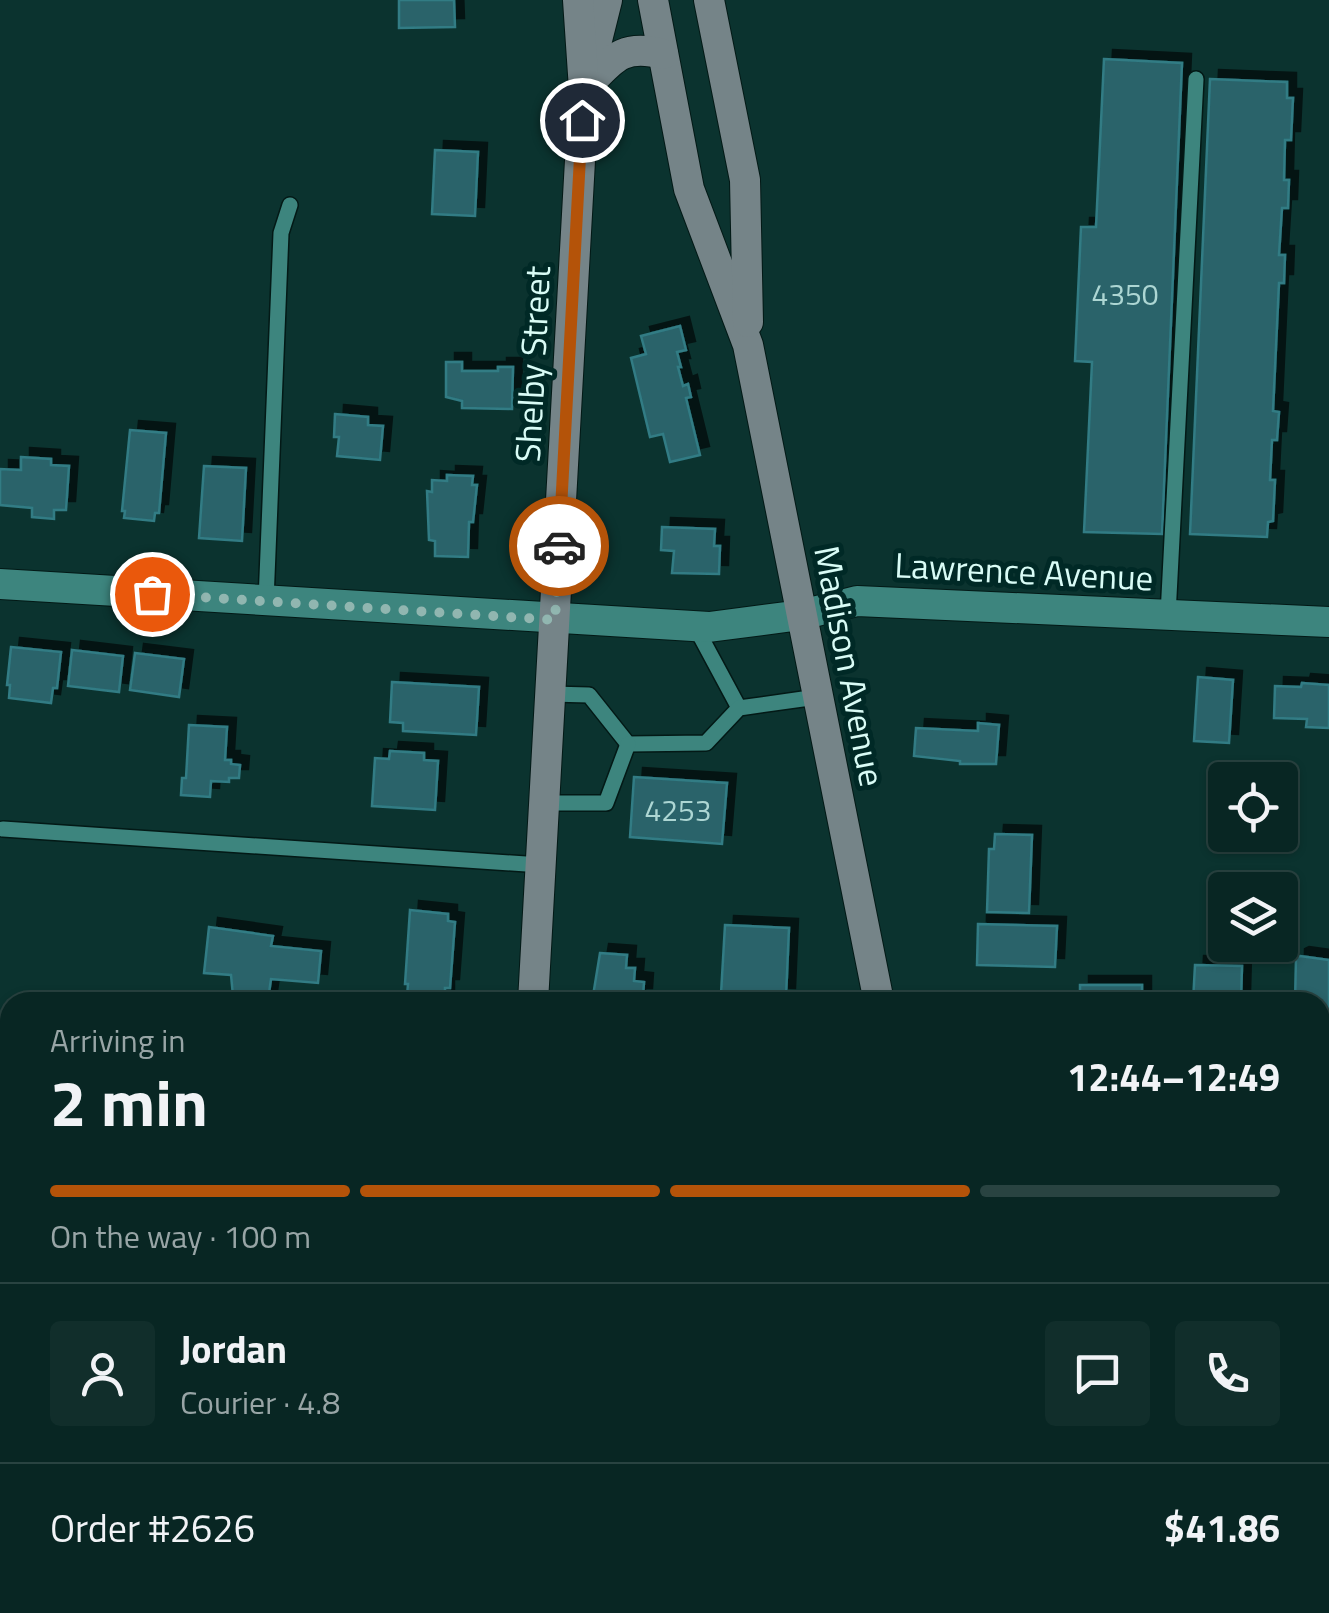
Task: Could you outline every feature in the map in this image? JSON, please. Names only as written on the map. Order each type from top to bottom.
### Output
[{"type":"main road","name":"Shelby Street","points":[[534,992],[584,89],[578,0]]},
{"type":"main road","name":"Shelby Street","points":[[584,89],[608,0]]},
{"type":"main road","name":"Madison Avenue","points":[[653,0],[689,189],[748,345],[877,992]]},
{"type":"main road","name":"Madison Avenue","points":[[709,0],[745,180],[748,345]]},
{"type":"main road","points":[[584,89],[626,51],[664,54]]},
{"type":"street","name":"Lawrence Avenue","points":[[0,584],[696,627],[801,616],[857,600],[1329,622]]},
{"type":"lane","points":[[1168,615],[1196,79]]},
{"type":"lane","points":[[266,601],[282,233],[290,204]]},
{"type":"lane","points":[[696,627],[740,708]]},
{"type":"lane","points":[[551,694],[589,695],[628,744]]},
{"type":"lane","points":[[628,744],[706,742],[740,708],[817,697]]},
{"type":"lane","points":[[544,803],[606,803],[628,744]]},
{"type":"lane","points":[[2,829],[541,865]]},
{"type":"building","points":[[399,0],[454,0],[455,27],[399,28]]},
{"type":"building","points":[[1104,59],[1182,63],[1162,534],[1084,532],[1092,362],[1075,361],[1081,227],[1096,227]]},
{"type":"building","points":[[1210,79],[1287,82],[1287,98],[1293,98],[1291,140],[1285,140],[1288,208],[1282,208],[1279,255],[1285,255],[1284,283],[1279,283],[1273,411],[1279,412],[1277,440],[1272,440],[1273,521],[1268,522],[1267,537],[1190,534]]},
{"type":"building","points":[[435,150],[478,152],[475,216],[432,214]]},
{"type":"building","points":[[680,326],[686,350],[677,352],[678,367],[683,386],[688,384],[691,397],[686,398],[700,455],[670,462],[663,434],[650,437],[631,358],[646,354],[641,336]]},
{"type":"building","points":[[446,362],[462,362],[462,371],[513,367],[512,409],[462,408],[462,401],[446,397]]},
{"type":"building","points":[[335,414],[368,417],[368,425],[383,426],[380,460],[337,456]]},
{"type":"building","points":[[130,430],[166,433],[159,513],[155,513],[154,521],[124,518],[122,511]]},
{"type":"building","points":[[21,457],[51,459],[51,465],[69,466],[66,510],[54,510],[54,519],[32,517],[32,508],[0,505],[0,469],[21,470]]},
{"type":"building","points":[[204,466],[246,468],[242,541],[199,538]]},
{"type":"building","points":[[447,475],[473,476],[472,485],[477,485],[473,522],[469,522],[468,557],[435,556],[435,541],[429,540],[427,491],[432,492],[432,480],[447,481]]},
{"type":"building","points":[[662,527],[715,529],[714,546],[720,546],[719,574],[672,573],[674,551],[661,550]]},
{"type":"building","points":[[11,647],[61,652],[57,688],[53,688],[51,703],[9,698]]},
{"type":"building","points":[[72,650],[123,656],[119,692],[68,686]]},
{"type":"building","points":[[135,653],[184,659],[179,697],[130,690]]},
{"type":"building","points":[[1198,677],[1233,680],[1229,743],[1194,741]]},
{"type":"building","points":[[392,682],[479,687],[476,735],[403,731],[403,723],[390,722]]},
{"type":"building","points":[[1302,683],[1329,685],[1329,728],[1306,727],[1307,719],[1274,718],[1275,686],[1301,687]]},
{"type":"building","points":[[978,723],[999,725],[996,764],[960,764],[914,756],[916,728],[978,731]]},
{"type":"building","points":[[189,725],[227,727],[225,760],[240,765],[239,778],[211,781],[210,797],[181,795],[182,778],[186,778]]},
{"type":"building","points":[[390,751],[424,753],[424,760],[438,761],[435,810],[372,806],[375,758],[389,759]]},
{"type":"building","points":[[634,777],[727,783],[722,844],[630,837]]},
{"type":"building","points":[[995,834],[1032,835],[1029,913],[987,912],[989,849],[994,849]]},
{"type":"building","points":[[410,910],[448,914],[448,921],[455,922],[450,988],[445,988],[445,992],[407,992]]},
{"type":"building","points":[[978,924],[1057,926],[1055,967],[977,965]]},
{"type":"building","points":[[725,925],[789,928],[786,992],[721,992]]},
{"type":"building","points":[[209,927],[273,936],[271,946],[321,951],[318,983],[271,979],[269,992],[233,992],[231,975],[204,973]]},
{"type":"building","points":[[600,953],[627,955],[626,968],[635,968],[634,981],[644,982],[643,992],[594,992]]},
{"type":"building","points":[[1298,957],[1329,960],[1329,992],[1295,992]]},
{"type":"building","points":[[1195,965],[1242,966],[1241,992],[1194,992]]},
{"type":"building","points":[[1080,985],[1142,985],[1142,992],[1080,992]]},
{"type":"way so far","points":[[152,594],[555,620],[559,546]]},
{"type":"route","points":[[559,546],[582,120]]}]
